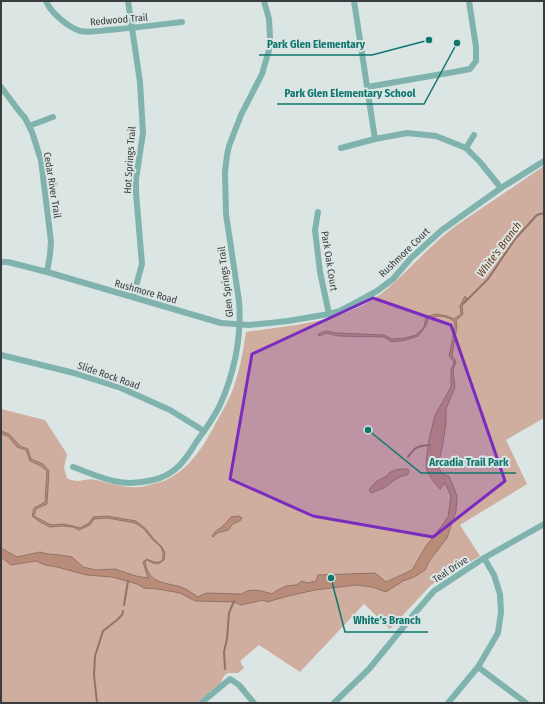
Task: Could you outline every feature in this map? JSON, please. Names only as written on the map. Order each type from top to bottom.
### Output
[{"type":"street","name":"Redwood Trail","points":[[46,1],[49,8],[62,21],[79,30],[87,32],[182,22]]},
{"type":"street","name":"Hot Springs Trail","points":[[128,1],[140,82],[143,133],[136,179],[142,264],[133,297]]},
{"type":"street","name":"Glen Springs Trail","points":[[73,467],[114,481],[132,483],[152,480],[171,473],[185,460],[218,408],[230,376],[234,360],[240,314],[226,214],[225,172],[227,155],[241,115],[262,74],[269,50],[269,19],[264,1]]},
{"type":"street","points":[[354,1],[375,139]]},
{"type":"street","points":[[367,87],[470,69],[476,61],[476,47],[469,1]]},
{"type":"street","name":"Cedar River Trail","points":[[1,87],[25,118],[41,160],[51,242],[47,272]]},
{"type":"street","points":[[29,126],[53,117]]},
{"type":"street","points":[[341,148],[406,133],[436,136],[466,148],[480,162],[501,188]]},
{"type":"street","points":[[466,148],[474,135]]},
{"type":"street","name":"Rushmore Court","points":[[288,321],[330,314],[357,302],[382,287],[393,279],[411,258],[442,230],[501,188],[544,161]]},
{"type":"street","name":"Park Oak Court","points":[[318,212],[314,230],[320,272],[330,314]]},
{"type":"street","name":"Rushmore Road","points":[[1,262],[8,262],[47,272],[221,323],[249,325],[288,321]]},
{"type":"street","name":"Slide Rock Road","points":[[1,355],[74,373],[121,388],[170,410],[204,431]]},
{"type":"street","name":"Teal Drive","points":[[334,703],[369,669],[434,591],[484,558],[544,524]]},
{"type":"street","points":[[448,703],[478,667],[498,633],[501,612],[500,594],[494,576],[484,558]]},
{"type":"street","points":[[478,667],[526,703]]},
{"type":"street","points":[[201,703],[230,679],[239,685],[254,703]]},
{"type":"highlighted area","points":[[373,298],[451,325],[505,481],[433,537],[313,516],[230,479],[252,354]]},
{"type":"shaded area","points":[[544,166],[544,418],[506,440],[527,484],[460,525],[480,556],[431,585],[390,629],[364,604],[300,672],[259,645],[240,661],[244,668],[238,673],[228,673],[224,676],[220,684],[196,703],[1,703],[1,409],[45,420],[67,454],[64,468],[67,478],[71,480],[79,481],[92,479],[132,487],[142,487],[164,481],[182,470],[196,456],[228,401],[234,386],[244,348],[246,332],[302,324],[356,309],[387,289],[430,248],[457,225]]},
{"type":"shaded area","points":[[465,296],[467,298],[462,306],[463,314],[456,321],[457,327],[452,355],[456,362],[453,370],[455,387],[446,409],[446,423],[438,466],[442,474],[449,476],[457,496],[456,511],[447,538],[430,560],[425,570],[414,577],[403,581],[386,592],[372,587],[356,585],[315,590],[267,602],[262,600],[241,605],[234,602],[195,601],[180,593],[144,588],[137,584],[112,577],[87,575],[45,565],[36,561],[11,565],[1,557],[1,548],[17,557],[40,552],[72,557],[83,567],[96,570],[115,569],[136,576],[148,578],[143,562],[147,559],[154,562],[160,562],[163,559],[161,547],[144,529],[135,523],[107,518],[94,519],[90,525],[79,530],[73,527],[50,527],[32,516],[34,508],[45,502],[47,471],[41,466],[30,461],[26,450],[17,447],[8,436],[1,434],[1,431],[9,434],[20,446],[28,449],[31,459],[43,464],[49,471],[47,504],[36,509],[34,516],[51,525],[63,524],[80,528],[89,523],[93,517],[107,516],[136,521],[146,529],[162,547],[165,553],[164,560],[157,564],[147,560],[145,562],[150,574],[158,581],[183,588],[198,597],[206,593],[242,594],[253,590],[272,594],[286,586],[296,585],[302,581],[307,583],[316,581],[318,575],[375,573],[386,582],[412,570],[426,546],[448,517],[451,496],[445,483],[440,489],[433,481],[427,471],[426,463],[429,440],[435,415],[451,387],[451,370],[454,362],[449,356],[455,327],[454,321],[441,316],[428,319],[426,326],[418,336],[392,342],[384,337],[338,336],[327,333],[319,336],[318,334],[326,331],[337,333],[384,335],[392,339],[405,338],[416,335],[424,327],[426,317],[436,314],[454,319],[461,314],[460,306]]},
{"type":"shaded area","points":[[408,469],[409,472],[407,475],[397,478],[384,488],[371,493],[369,490],[377,481],[395,470]]},
{"type":"shaded area","points":[[239,516],[242,518],[239,522],[233,524],[226,531],[219,532],[213,537],[212,536],[231,517]]},
{"type":"waterway","name":"White's Branch","points":[[463,304],[488,279],[515,239],[537,215],[544,213]]},
{"type":"waterway","points":[[408,457],[417,448],[430,445]]},
{"type":"waterway","points":[[124,605],[128,581]]},
{"type":"waterway","points":[[225,669],[224,652],[227,639],[229,613],[234,601]]},
{"type":"waterway","points":[[97,703],[94,675],[95,656],[103,631],[117,620],[122,615],[123,611]]},
{"type":"place","name":"Park Glen Elementary","points":[[429,40]]},
{"type":"place","name":"Park Glen Elementary School","points":[[457,43]]},
{"type":"place","name":"Arcadia Trail Park","points":[[368,430]]},
{"type":"place","name":"White's Branch","points":[[331,578]]}]
